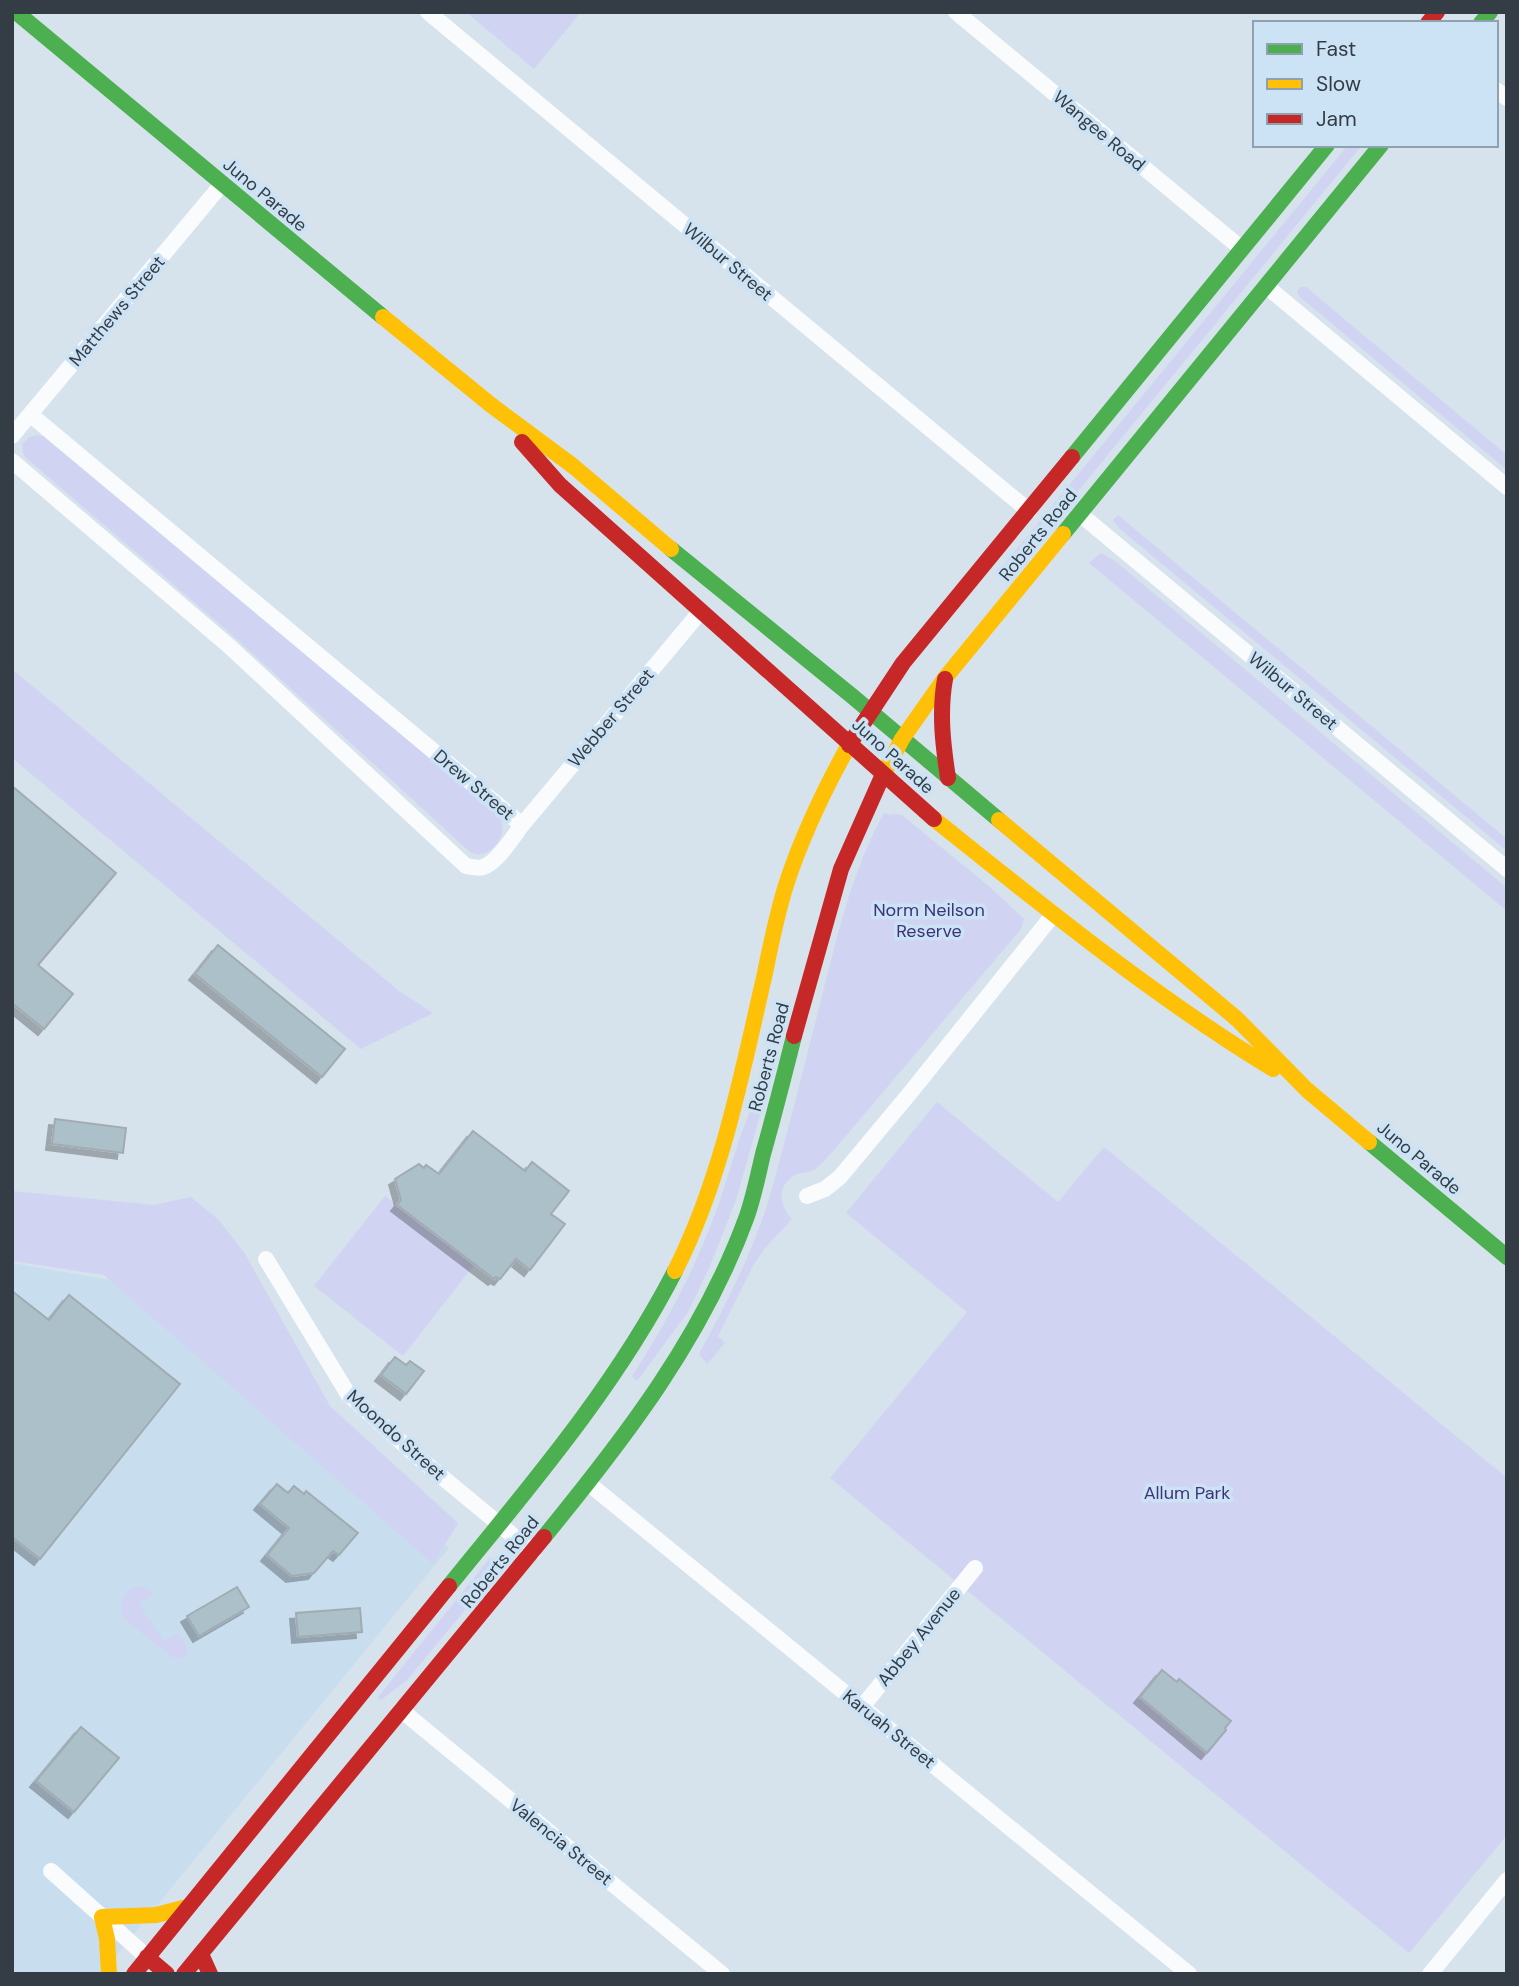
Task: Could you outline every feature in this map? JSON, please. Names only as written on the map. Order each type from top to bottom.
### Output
[{"type":"main road","name":"Juno Parade","points":[[16,12],[491,405],[573,466],[869,711],[1237,1019],[1307,1090],[1507,1257]]},
{"type":"main road","name":"Roberts Road","points":[[134,1974],[453,1581],[607,1385],[633,1347],[660,1304],[695,1231],[722,1149],[789,877],[818,803],[849,744],[903,663],[1325,147]]},
{"type":"main road","name":"Roberts Road","points":[[184,1974],[533,1552],[641,1413],[676,1361],[710,1301],[747,1215],[841,869],[859,823],[902,739],[945,678],[1379,147]]},
{"type":"main road","name":"Juno Parade","points":[[491,405],[559,485],[882,775],[1106,956],[1225,1040],[1307,1090]]},
{"type":"main road","points":[[945,678],[940,712],[948,778]]},
{"type":"main road","points":[[108,1974],[107,1939],[102,1917],[156,1914],[187,1907]]},
{"type":"main road","points":[[201,1954],[210,1974]]},
{"type":"main road","points":[[147,1957],[167,1974]]},
{"type":"street","name":"Wilbur Street","points":[[428,12],[1029,511]]},
{"type":"street","name":"Wangee Road","points":[[956,12],[1242,249]]},
{"type":"street","name":"Matthews Street","points":[[12,436],[222,184]]},
{"type":"street","points":[[1266,286],[1507,487]]},
{"type":"street","name":"Drew Street","points":[[12,461],[229,646],[466,866],[484,867],[491,863],[522,825],[31,415]]},
{"type":"street","name":"Wilbur Street","points":[[1080,514],[1507,869]]},
{"type":"street","name":"Webber Street","points":[[522,825],[701,611]]},
{"type":"street","points":[[807,1196],[825,1189],[840,1177],[1053,915]]},
{"type":"street","name":"Moondo Street","points":[[266,1259],[348,1394],[419,1458],[533,1552]]},
{"type":"street","name":"Karuah Street","points":[[588,1483],[1189,1974]]},
{"type":"street","name":"Abbey Avenue","points":[[862,1707],[975,1568]]},
{"type":"street","name":"Valencia Street","points":[[401,1710],[722,1974]]},
{"type":"street","points":[[51,1871],[147,1957]]},
{"type":"street","points":[[1430,1974],[1507,1880]]},
{"type":"shaded area","points":[[12,1263],[116,1281],[281,1410],[449,1548],[101,1974],[12,1974]]},
{"type":"green space","points":[[466,12],[581,12],[534,69]]},
{"type":"green space","points":[[1346,147],[1360,147],[1046,530],[1006,569],[1003,566]]},
{"type":"green space","points":[[1300,287],[1306,287],[1507,455],[1507,470],[1300,297],[1297,292]]},
{"type":"green space","points":[[29,437],[44,437],[500,817],[502,831],[495,845],[483,854],[469,851],[230,633],[25,457],[22,444]]},
{"type":"green space","points":[[1118,515],[1507,839],[1507,851],[1120,529],[1113,520]]},
{"type":"green space","points":[[1101,553],[1115,561],[1507,888],[1507,911],[1089,563]]},
{"type":"green space","points":[[12,669],[399,991],[433,1013],[361,1049],[12,758]]},
{"type":"green space","name":"Norm Neilson Reserve","points":[[884,813],[902,815],[991,888],[1024,919],[1021,929],[834,1150],[814,1170],[795,1175],[784,1186],[783,1203],[792,1219],[754,1264],[718,1336],[725,1343],[707,1364],[699,1354],[732,1290],[761,1223],[842,920],[864,855]]},
{"type":"green space","name":"Allum Park","points":[[937,1102],[1058,1202],[1104,1147],[1507,1478],[1507,1835],[1409,1953],[830,1478],[967,1312],[846,1213]]},
{"type":"green space","points":[[751,1109],[761,1112],[736,1200],[710,1266],[688,1312],[637,1381],[632,1376],[675,1304],[702,1247]]},
{"type":"green space","points":[[12,1191],[154,1205],[191,1197],[219,1220],[245,1254],[330,1406],[458,1523],[433,1564],[104,1275],[12,1261]]},
{"type":"green space","points":[[385,1196],[474,1265],[403,1356],[314,1286]]},
{"type":"green space","points":[[490,1558],[493,1561],[481,1588],[465,1610],[407,1680],[381,1700],[378,1697]]},
{"type":"green space","points":[[139,1586],[154,1594],[139,1604],[164,1641],[178,1633],[186,1644],[188,1652],[183,1658],[172,1657],[124,1619],[121,1604],[123,1598],[130,1589]]},
{"type":"building","points":[[12,786],[116,873],[38,965],[73,994],[44,1029],[12,1003]]},
{"type":"building","points":[[218,945],[345,1049],[322,1077],[195,974]]},
{"type":"building","points":[[55,1119],[126,1128],[123,1153],[52,1144]]},
{"type":"building","points":[[473,1131],[525,1171],[532,1162],[569,1191],[551,1214],[565,1224],[530,1270],[516,1259],[500,1279],[494,1279],[397,1205],[401,1200],[395,1179],[419,1164],[424,1168],[426,1165],[439,1174]]},
{"type":"building","points":[[12,1291],[49,1320],[69,1295],[180,1384],[40,1559],[12,1537]]},
{"type":"building","points":[[395,1357],[406,1365],[410,1361],[424,1371],[406,1394],[381,1375]]},
{"type":"building","points":[[277,1484],[288,1493],[294,1486],[304,1494],[306,1491],[358,1533],[339,1555],[333,1551],[314,1573],[292,1576],[267,1555],[289,1528],[260,1504]]},
{"type":"building","points":[[237,1587],[249,1607],[199,1636],[187,1616]]},
{"type":"building","points":[[360,1608],[362,1632],[298,1637],[296,1613]]},
{"type":"building","points":[[1162,1670],[1177,1682],[1179,1679],[1231,1721],[1207,1753],[1140,1697]]},
{"type":"building","points":[[81,1727],[119,1758],[74,1812],[36,1781]]},
{"type":"traffic: fast","points":[[16,12],[383,317]]},
{"type":"traffic: fast","points":[[1483,21],[1490,12]]},
{"type":"traffic: fast","points":[[1072,457],[1325,147]]},
{"type":"traffic: fast","points":[[1063,534],[1379,147]]},
{"type":"traffic: fast","points":[[671,549],[999,820]]},
{"type":"traffic: fast","points":[[544,1537],[632,1424],[685,1345],[708,1303],[729,1260],[749,1208],[794,1036]]},
{"type":"traffic: fast","points":[[1369,1142],[1507,1257]]},
{"type":"traffic: fast","points":[[449,1586],[541,1473],[599,1395],[652,1313],[675,1271]]},
{"type":"traffic: slow","points":[[383,317],[491,405],[573,466],[671,549]]},
{"type":"traffic: slow","points":[[881,779],[902,739],[945,678],[1063,534]]},
{"type":"traffic: slow","points":[[675,1271],[706,1199],[729,1125],[786,885],[814,814],[849,745]]},
{"type":"traffic: slow","points":[[934,819],[1142,981],[1273,1069]]},
{"type":"traffic: slow","points":[[999,820],[1237,1019],[1307,1090],[1369,1142]]},
{"type":"traffic: slow","points":[[109,1974],[107,1939],[102,1917],[156,1915],[187,1907]]},
{"type":"traffic: jam","points":[[1430,21],[1437,12]]},
{"type":"traffic: jam","points":[[522,442],[560,485],[934,819]]},
{"type":"traffic: jam","points":[[849,745],[903,663],[1072,457]]},
{"type":"traffic: jam","points":[[945,679],[942,717],[948,778]]},
{"type":"traffic: jam","points":[[794,1036],[841,869],[881,779]]},
{"type":"traffic: jam","points":[[184,1974],[544,1537]]},
{"type":"traffic: jam","points":[[134,1974],[449,1586]]},
{"type":"traffic: jam","points":[[201,1954],[210,1974]]},
{"type":"traffic: jam","points":[[147,1957],[167,1974]]}]
